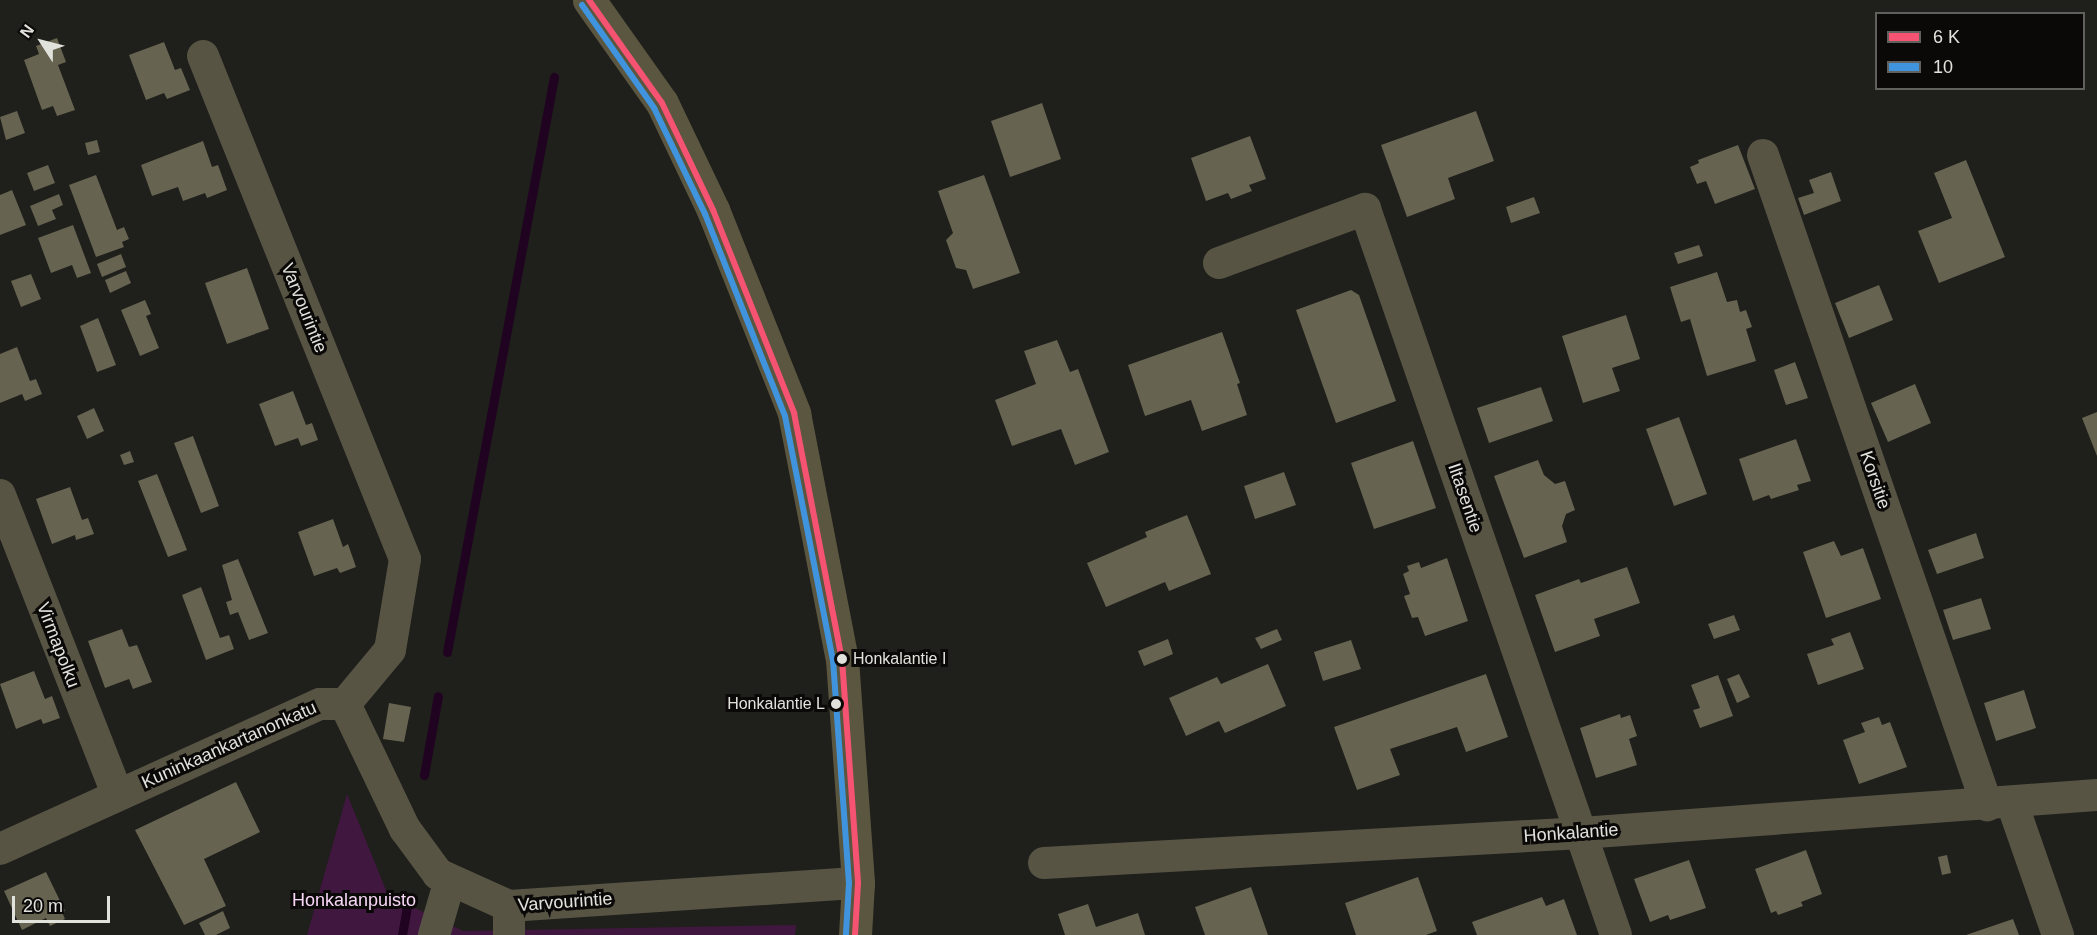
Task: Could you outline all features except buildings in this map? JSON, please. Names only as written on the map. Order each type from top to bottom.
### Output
[{"type":"main road","points":[[589,0],[662,103],[712,210],[794,413],[842,659],[858,883],[855,935]]},
{"type":"street","name":"Varvourintie","points":[[203,56],[405,560],[390,650],[345,704],[405,829],[438,874],[509,920],[858,883]]},
{"type":"street","name":"Korsitie","points":[[1763,154],[1999,804],[2058,935]]},
{"type":"street","name":"Iltasentie","points":[[1219,262],[1365,209],[1616,935]]},
{"type":"street","name":"Virmapolku","points":[[0,495],[117,794]]},
{"type":"street","name":"Kuninkaankartanonkatu","points":[[0,849],[117,794],[320,704],[345,704]]},
{"type":"street","name":"Honkalantie","points":[[1044,863],[1582,833],[2097,795]]},
{"type":"street","points":[[434,935],[450,880]]},
{"type":"green space","name":"Honkalanpuisto","points":[[347,794],[388,895],[463,931],[796,925],[795,935],[307,935]]},
{"type":"waterway","points":[[447,652],[554,77]]},
{"type":"waterway","points":[[424,775],[438,696]]},
{"type":"waterway","points":[[402,935],[407,906]]},
{"type":"transit line","points":[[589,0],[662,103],[713,210],[794,413],[842,659],[858,883],[855,935]]},
{"type":"transit line","name":"10","points":[[582,5],[654,108],[705,214],[785,416],[833,660],[849,883],[846,934]]},
{"type":"place","name":"Honkalantie I","points":[[842,659]]},
{"type":"place","name":"Honkalantie L","points":[[836,704]]}]
